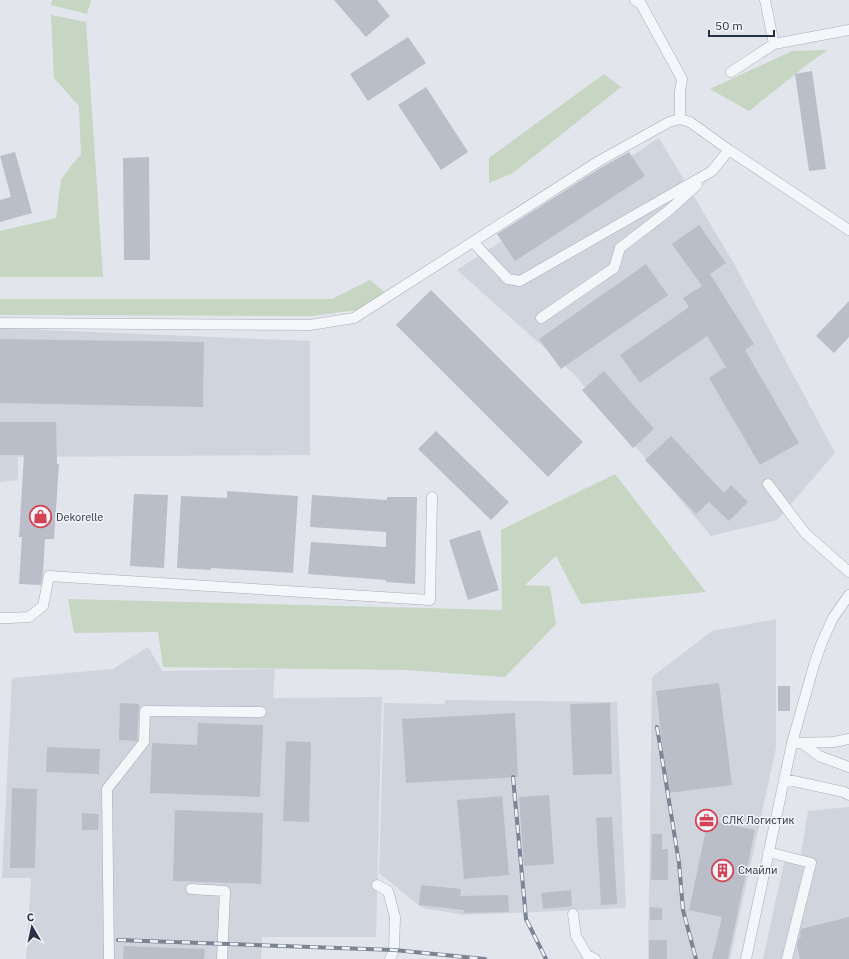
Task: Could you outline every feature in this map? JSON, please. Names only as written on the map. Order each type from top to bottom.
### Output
[{"type":"street","points":[[635,0],[641,4],[682,79],[680,91],[680,119]]},
{"type":"street","points":[[765,0],[774,44]]},
{"type":"street","points":[[731,72],[774,44],[849,30]]},
{"type":"street","points":[[0,323],[310,325],[354,318],[599,161],[669,122],[680,119],[690,122],[729,150],[849,230]]},
{"type":"street","points":[[541,318],[614,268],[620,248],[668,211],[712,171],[729,150]]},
{"type":"street","points":[[473,242],[508,279],[520,281],[712,171]]},
{"type":"street","points":[[768,484],[805,533],[849,572]]},
{"type":"street","points":[[0,618],[29,617],[43,606],[49,576],[430,600],[432,497]]},
{"type":"street","points":[[746,959],[792,743],[814,665],[822,642],[833,618],[849,595]]},
{"type":"street","points":[[109,959],[107,789],[144,742],[145,711],[261,712]]},
{"type":"street","points":[[792,743],[834,742],[849,739]]},
{"type":"street","points":[[802,743],[819,756],[849,767]]},
{"type":"street","points":[[784,779],[847,793]]},
{"type":"street","points":[[768,852],[810,863],[787,959]]},
{"type":"street","points":[[377,885],[388,891],[394,917],[394,950],[390,959]]},
{"type":"street","points":[[191,889],[225,890],[222,959]]},
{"type":"street","points":[[573,914],[576,936],[587,955],[595,959]]},
{"type":"shaded area","points":[[659,138],[733,262],[835,453],[777,520],[711,536],[575,375],[457,270]]},
{"type":"shaded area","points":[[0,328],[310,341],[310,455],[18,457],[18,480],[0,482]]},
{"type":"shaded area","points":[[776,619],[776,748],[730,959],[648,959],[652,677],[712,631]]},
{"type":"shaded area","points":[[148,647],[162,671],[275,669],[273,698],[382,697],[376,937],[262,937],[261,959],[26,959],[31,878],[2,878],[12,678],[113,669]]},
{"type":"shaded area","points":[[446,700],[617,702],[626,908],[465,915],[422,908],[379,873],[384,703],[444,704]]},
{"type":"shaded area","points":[[849,807],[849,959],[763,959],[784,862],[799,865],[808,811]]},
{"type":"green space","points":[[52,0],[91,0],[87,14],[51,5]]},
{"type":"green space","points":[[51,15],[86,22],[103,277],[0,277],[0,231],[56,218],[61,180],[81,154],[79,106],[54,78]]},
{"type":"green space","points":[[828,50],[813,60],[749,111],[710,89],[792,51]]},
{"type":"green space","points":[[604,74],[621,87],[513,173],[489,183],[489,158]]},
{"type":"green space","points":[[370,280],[386,293],[357,310],[311,316],[0,315],[0,299],[332,299]]},
{"type":"green space","points":[[615,474],[706,592],[581,604],[556,556],[525,585],[550,586],[556,624],[505,677],[405,670],[163,667],[158,632],[74,633],[68,599],[502,610],[501,530]]},
{"type":"building","points":[[334,0],[377,0],[390,16],[366,37]]},
{"type":"building","points":[[408,37],[426,63],[368,101],[350,74]]},
{"type":"building","points":[[812,71],[826,169],[809,171],[795,74]]},
{"type":"building","points":[[426,87],[468,152],[441,170],[398,105]]},
{"type":"building","points":[[15,152],[32,213],[0,222],[0,200],[11,197],[0,156]]},
{"type":"building","points":[[629,152],[645,176],[515,261],[497,234],[602,167]]},
{"type":"building","points":[[149,157],[150,260],[124,260],[123,158]]},
{"type":"building","points":[[699,225],[726,263],[710,274],[754,344],[745,350],[799,443],[760,465],[709,378],[726,367],[707,336],[640,383],[620,355],[689,307],[683,298],[702,286],[672,244]]},
{"type":"building","points":[[646,264],[668,295],[561,369],[539,339]]},
{"type":"building","points":[[431,290],[583,442],[548,477],[396,325]]},
{"type":"building","points":[[849,301],[849,337],[834,353],[816,336]]},
{"type":"building","points":[[0,339],[204,342],[203,407],[0,403]]},
{"type":"building","points":[[604,371],[654,429],[633,448],[582,390]]},
{"type":"building","points":[[0,422],[56,422],[57,464],[59,464],[54,539],[45,539],[41,585],[19,584],[22,537],[19,537],[24,455],[0,455]]},
{"type":"building","points":[[436,431],[509,502],[491,520],[418,449]]},
{"type":"building","points":[[671,436],[724,493],[731,485],[748,502],[729,521],[709,502],[696,514],[645,460]]},
{"type":"building","points":[[227,491],[298,496],[293,573],[211,568],[211,570],[177,568],[181,496],[227,498]]},
{"type":"building","points":[[134,494],[168,495],[164,568],[130,566]]},
{"type":"building","points":[[312,495],[387,500],[387,497],[417,497],[415,584],[386,582],[386,580],[308,574],[311,542],[386,547],[386,532],[310,527]]},
{"type":"building","points":[[480,530],[499,590],[468,600],[449,540]]},
{"type":"building","points":[[719,683],[732,785],[668,793],[656,691]]},
{"type":"building","points":[[778,686],[790,686],[790,711],[778,711]]},
{"type":"building","points":[[120,703],[139,704],[137,741],[119,740]]},
{"type":"building","points":[[610,703],[612,774],[573,775],[570,704]]},
{"type":"building","points":[[515,713],[518,777],[406,783],[402,719]]},
{"type":"building","points":[[198,723],[263,725],[260,797],[150,793],[152,743],[197,745]]},
{"type":"building","points":[[286,741],[311,742],[309,822],[283,821]]},
{"type":"building","points":[[47,747],[100,749],[99,774],[46,772]]},
{"type":"building","points":[[12,788],[37,789],[35,868],[10,868]]},
{"type":"building","points":[[549,795],[554,864],[524,866],[519,797]]},
{"type":"building","points":[[502,796],[509,875],[464,879],[457,800]]},
{"type":"building","points":[[175,810],[263,813],[261,884],[173,881]]},
{"type":"building","points":[[82,813],[99,814],[98,830],[82,830]]},
{"type":"building","points":[[612,817],[617,904],[601,905],[596,818]]},
{"type":"building","name":"Смайли","points":[[708,820],[755,830],[728,959],[712,959],[722,917],[689,910]]},
{"type":"building","points":[[652,834],[662,834],[662,849],[668,849],[668,880],[651,880]]},
{"type":"building","points":[[421,885],[461,889],[460,896],[508,895],[509,912],[464,913],[464,910],[419,905]]},
{"type":"building","points":[[571,890],[572,906],[543,909],[541,893]]},
{"type":"building","points":[[650,907],[662,908],[662,920],[650,920]]},
{"type":"building","points":[[849,917],[849,959],[800,959],[797,946],[799,938],[801,937],[801,929]]},
{"type":"building","points":[[649,940],[667,940],[667,959],[649,959]]},
{"type":"building","points":[[124,946],[205,949],[204,959],[123,959]]},
{"type":"railway","points":[[657,727],[679,863],[683,910],[696,959]]},
{"type":"railway","points":[[513,777],[526,919],[546,959]]},
{"type":"railway","points":[[118,940],[394,950],[485,959]]},
{"type":"place","name":"Dekorelle","points":[[40,517]]},
{"type":"place","name":"СЛК Логистик","points":[[707,820]]},
{"type":"place","name":"Смайли","points":[[722,870]]}]
